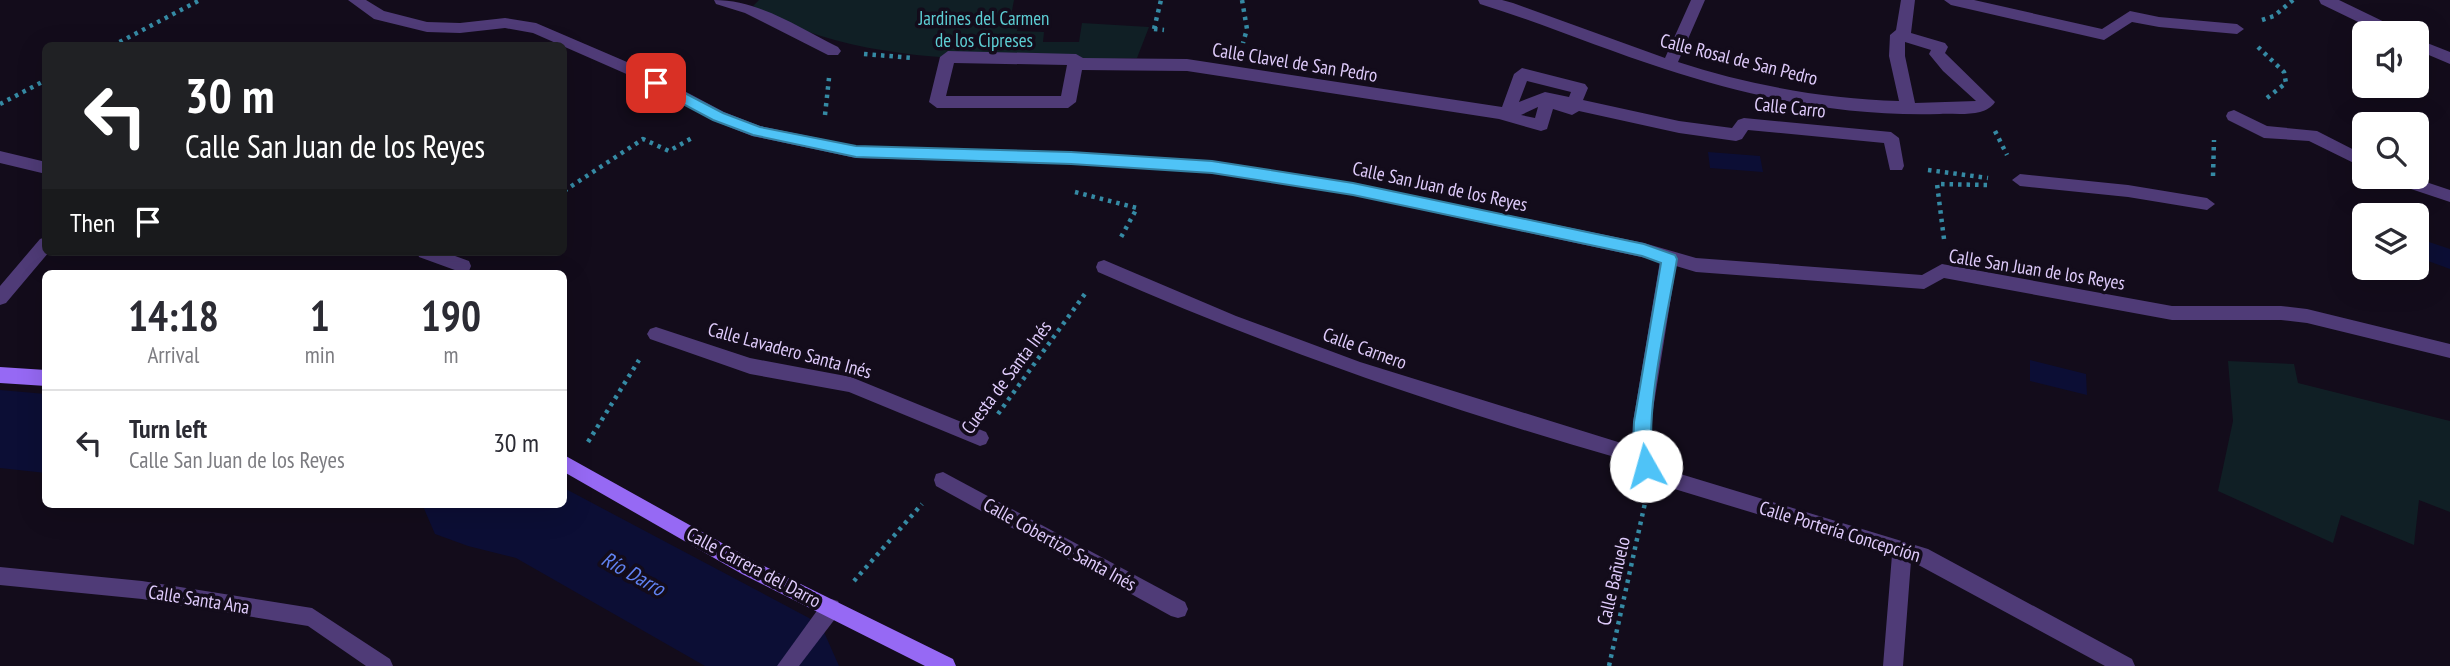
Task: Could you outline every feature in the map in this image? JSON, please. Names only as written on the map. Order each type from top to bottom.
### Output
[{"type":"street","name":"Calle San Juan de los Reyes","points":[[355,0],[379,15],[427,27],[460,28],[505,23],[536,28],[636,72],[728,120],[772,135],[856,152],[1071,158],[1212,167],[1353,189],[1644,250],[1696,265],[1924,282],[1942,271],[2172,313],[2281,313],[2307,316],[2450,351]]},
{"type":"street","points":[[721,0],[750,9],[833,51]]},
{"type":"street","name":"Calle Rosal de San Pedro","points":[[1485,0],[1596,36],[1669,65],[1745,84],[1826,100],[1908,107],[1909,110],[1982,105]]},
{"type":"street","points":[[1669,65],[1698,0]]},
{"type":"street","points":[[1903,37],[1908,0]]},
{"type":"street","points":[[1951,0],[2104,35],[2130,16],[2159,22],[2237,29]]},
{"type":"street","points":[[2326,0],[2369,21]]},
{"type":"street","points":[[1908,107],[1897,56],[1898,35],[1940,47],[1937,54],[1953,75],[1965,80],[1986,102],[1982,105]]},
{"type":"street","points":[[2429,49],[2450,58]]},
{"type":"street","name":"Calle Clavel de San Pedro","points":[[946,60],[947,57],[1076,60],[1075,64],[1187,65],[1507,114],[1506,117],[1541,125],[1546,102],[1572,109],[1571,104]]},
{"type":"street","points":[[946,60],[937,102],[1069,102],[1075,64]]},
{"type":"street","points":[[1522,74],[1580,88],[1571,104],[1545,98],[1507,114],[1522,74]]},
{"type":"street","name":"Calle Carro","points":[[1571,104],[1679,127],[1736,135],[1744,124],[1891,138],[1896,166]]},
{"type":"street","points":[[2234,116],[2264,132],[2311,135],[2352,156]]},
{"type":"street","points":[[0,157],[42,167]]},
{"type":"street","points":[[2020,180],[2128,191],[2207,204]]},
{"type":"street","points":[[2429,189],[2450,196]]},
{"type":"street","points":[[0,298],[42,249]]},
{"type":"street","points":[[436,256],[463,266]]},
{"type":"street","name":"Calle Portería Concepción","points":[[1669,259],[1642,422],[1641,451],[1646,466],[1658,476],[1921,555],[2125,666]]},
{"type":"street","name":"Calle Carnero","points":[[1104,267],[1198,310],[1478,411],[1618,450]]},
{"type":"street","name":"Calle Lavadero Santa Inés","points":[[656,334],[750,366],[851,385],[980,438]]},
{"type":"street","points":[[0,374],[42,378]]},
{"type":"street","name":"Calle Carrera del Darro","points":[[568,465],[749,568],[946,666]]},
{"type":"street","name":"Calle Cobertizo Santa Inés","points":[[943,480],[1178,609]]},
{"type":"street","points":[[1893,666],[1902,549]]},
{"type":"street","name":"Calle Santa Ana","points":[[0,576],[142,590],[312,617],[383,666]]},
{"type":"street","points":[[788,666],[831,608]]},
{"type":"path","points":[[119,42],[200,0]]},
{"type":"path","points":[[2274,16],[2293,0]]},
{"type":"path","points":[[2207,204],[2215,166],[2214,133],[2247,105],[2273,97],[2286,83],[2284,72],[2255,46]]},
{"type":"path","points":[[823,128],[833,51],[946,60]]},
{"type":"path","points":[[0,104],[42,82]]},
{"type":"path","points":[[1982,105],[2020,180]]},
{"type":"path","points":[[567,189],[643,139],[669,151],[704,132]]},
{"type":"path","points":[[1896,166],[1992,178],[1993,185],[1937,184],[1944,243]]},
{"type":"path","name":"Cuesta de Santa Inés","points":[[980,438],[1104,267],[1137,208],[1064,190]]},
{"type":"path","points":[[568,465],[656,334]]},
{"type":"path","points":[[831,608],[943,480]]},
{"type":"path","name":"Calle Bañuelo","points":[[1609,666],[1645,502]]},
{"type":"green space","name":"Jardines del Carmen de los Cipreses","points":[[759,0],[1014,0],[1011,16],[1019,22],[1017,31],[1044,32],[1043,42],[1079,42],[1082,23],[1149,27],[1137,58],[991,60],[940,57],[840,42],[795,27],[753,6]]},
{"type":"green space","points":[[2228,361],[2294,364],[2298,383],[2450,421],[2450,512],[2419,500],[2414,545],[2341,515],[2333,543],[2218,491],[2233,421]]},
{"type":"shaded area","points":[[1708,152],[1760,156],[1763,172],[1710,168]]},
{"type":"shaded area","points":[[2429,242],[2450,249],[2450,269],[2429,261]]},
{"type":"shaded area","points":[[2030,360],[2086,374],[2087,395],[2030,381]]},
{"type":"waterway","name":"Río Darro","points":[[0,429],[42,434]]},
{"type":"waterway","name":"Río Darro","points":[[485,508],[536,520],[774,652],[789,666]]},
{"type":"route","points":[[656,83],[718,116],[758,132],[856,152],[921,156],[1071,158],[1212,167],[1288,177],[1644,250],[1669,259],[1642,422],[1641,451],[1646,466]]}]
